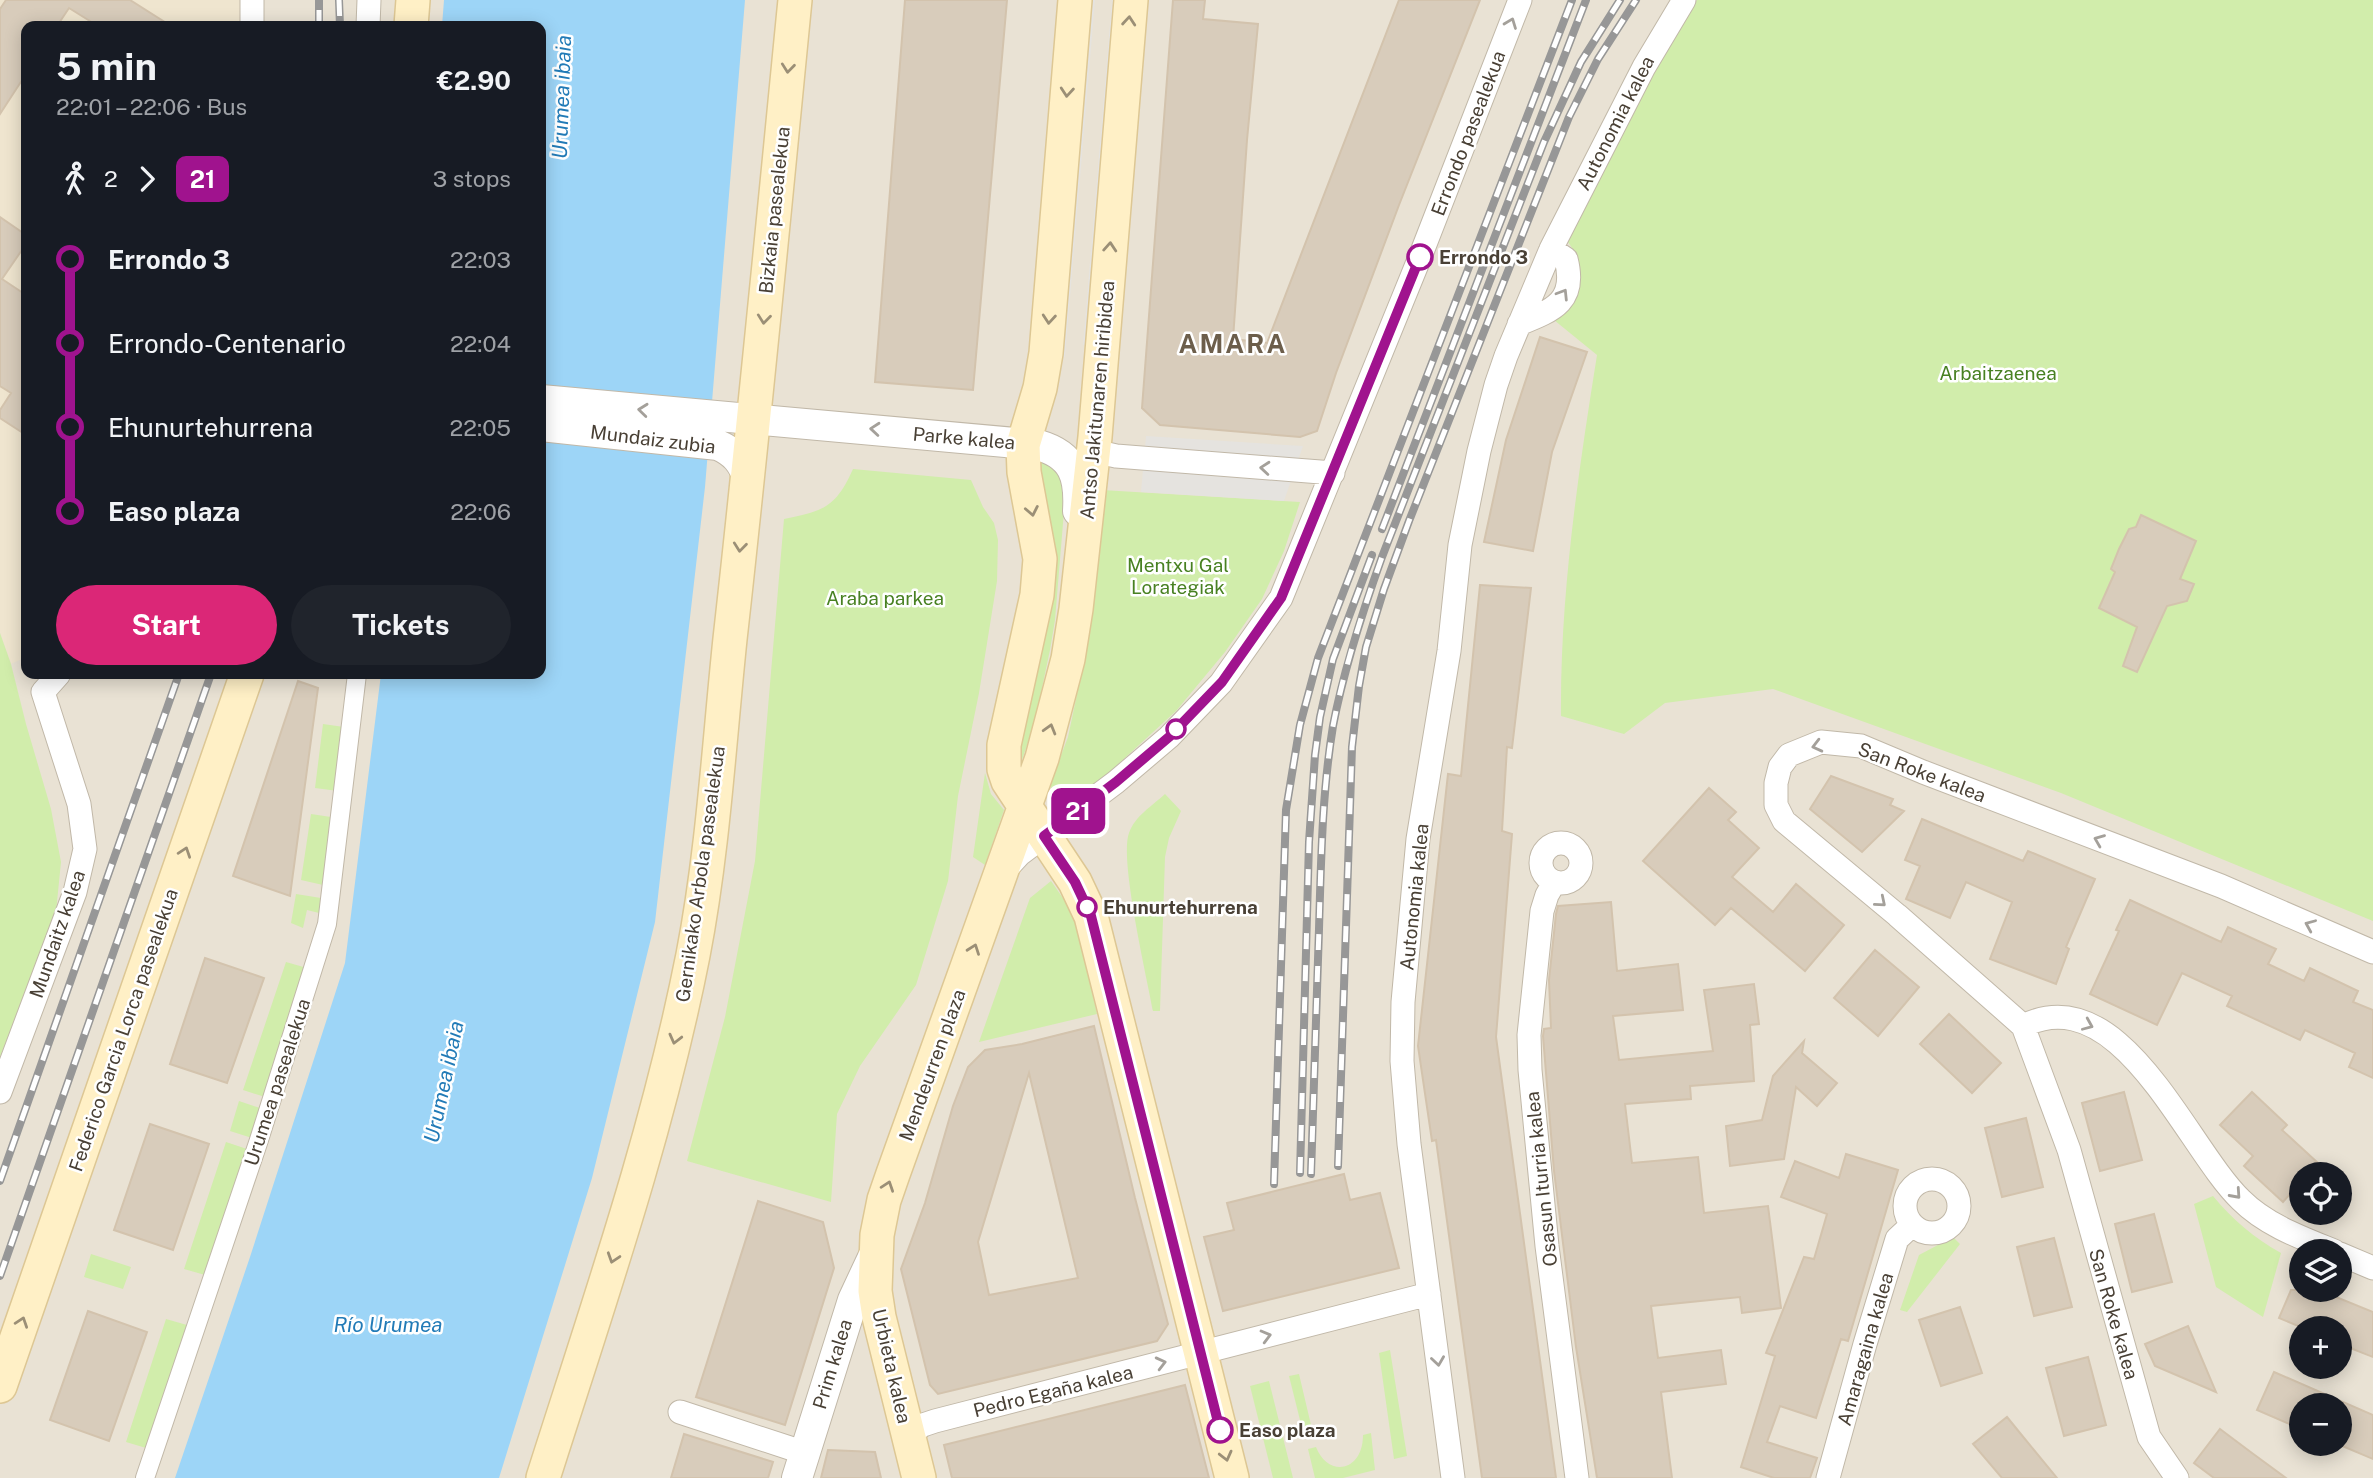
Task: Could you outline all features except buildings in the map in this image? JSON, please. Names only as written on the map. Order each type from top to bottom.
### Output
[{"type":"main road","points":[[411,21],[413,0]]},
{"type":"main road","name":"Bizkaia pasealekua","points":[[754,420],[795,0]]},
{"type":"main road","points":[[1075,0],[1046,353],[1040,388],[1024,443],[1024,472],[1040,559],[1035,607],[1004,745],[1004,769],[1014,792],[1027,801],[1044,836],[1075,882],[1091,916],[1232,1478]]},
{"type":"main road","name":"Antso Jakitunaren hiribidea","points":[[999,880],[1046,746],[1068,659],[1094,451],[1131,0]]},
{"type":"main road","name":"Gernikako Arbola pasealekua","points":[[543,1478],[634,1192],[689,974],[706,866],[754,420]]},
{"type":"main road","name":"Federico Garcia Lorca pasealekua","points":[[0,1386],[245,679]]},
{"type":"main road","name":"Mendeurren plaza","points":[[875,1253],[884,1200],[999,880]]},
{"type":"main road","name":"Urbieta kalea","points":[[875,1253],[879,1317],[919,1478]]},
{"type":"street","points":[[252,0],[252,21]]},
{"type":"street","points":[[368,21],[369,0]]},
{"type":"street","name":"Errondo pasealekua","points":[[1073,815],[1169,737],[1222,682],[1281,598],[1520,0]]},
{"type":"street","name":"Autonomia kalea","points":[[1454,1478],[1409,1144],[1402,1061],[1403,1002],[1418,838],[1449,651],[1460,545],[1496,385],[1519,324],[1551,249],[1644,67],[1684,0]]},
{"type":"street","points":[[1519,324],[1548,312],[1565,296],[1571,279],[1566,259],[1551,249]]},
{"type":"street","name":"Mundaiz zubia","points":[[546,401],[710,430]]},
{"type":"street","name":"Mundaiz zubia","points":[[546,426],[710,430],[754,420]]},
{"type":"street","name":"Parke kalea","points":[[754,420],[1024,443],[1049,448],[1060,454],[1075,473],[1079,497],[1076,540],[1082,559]]},
{"type":"street","name":"Mundaiz zubia","points":[[710,430],[718,445],[734,454],[740,461],[748,479]]},
{"type":"street","points":[[1094,451],[1123,457],[1333,473]]},
{"type":"street","name":"Mundaitz kalea","points":[[0,1092],[75,892],[85,849],[79,804],[43,692],[55,679]]},
{"type":"street","name":"Urumea pasealekua","points":[[145,1478],[258,1143],[327,924],[356,679]]},
{"type":"street","name":"San Roke kalea","points":[[2177,1478],[2150,1437],[2069,1150],[2023,1026],[1897,915],[1784,821],[1776,806],[1776,783],[1780,767],[1789,755],[1821,742],[1861,746],[2221,886],[2373,952]]},
{"type":"street","points":[[1027,801],[1055,816],[1073,815]]},
{"type":"street","points":[[999,880],[1020,854],[1073,815]]},
{"type":"street","name":"Osasun Iturria kalea","points":[[1554,883],[1542,911],[1529,1053],[1547,1246],[1577,1478]]},
{"type":"street","points":[[2023,1026],[2038,1018],[2063,1016],[2092,1024],[2124,1048],[2161,1092],[2200,1150],[2242,1202],[2284,1230],[2305,1239]]},
{"type":"street","name":"Amaragaina kalea","points":[[1828,1478],[1897,1239],[1912,1225]]},
{"type":"street","name":"Prim kalea","points":[[801,1465],[853,1300],[875,1253]]},
{"type":"street","points":[[2352,1259],[2373,1268]]},
{"type":"street","points":[[1200,1353],[1429,1294]]},
{"type":"street","name":"Pedro Egaña kalea","points":[[908,1435],[935,1421],[1200,1353]]},
{"type":"street","points":[[680,1412],[801,1465]]},
{"type":"shaded area","points":[[0,0],[2373,0],[2373,1478],[0,1478]]},
{"type":"shaded area","points":[[0,0],[241,0],[240,21],[21,21],[21,659],[11,664],[0,633]]},
{"type":"shaded area","points":[[1087,0],[1095,0],[1065,357],[1058,357]]},
{"type":"shaded area","points":[[1112,0],[1120,0],[1091,345],[1083,345]]},
{"type":"shaded area","points":[[1146,436],[1303,446],[1284,501],[1141,492]]},
{"type":"green space","name":"Arbaitzaenea","points":[[1697,0],[2373,0],[2373,921],[2061,793],[1773,689],[1665,703],[1624,734],[1561,716],[1567,580],[1597,355],[1554,320],[1574,290],[1578,256],[1567,241],[1650,75]]},
{"type":"green space","points":[[1040,462],[1054,468],[1060,477],[1065,499],[1050,650],[1035,721],[1021,763],[1018,763],[1041,488]]},
{"type":"green space","name":"Araba parkea","points":[[853,469],[971,480],[983,507],[994,523],[998,540],[997,581],[979,693],[958,796],[948,881],[916,985],[860,1066],[837,1114],[831,1202],[687,1161],[725,1017],[755,861],[784,519],[819,510],[827,505],[841,492]]},
{"type":"green space","name":"Mentxu Gal Lorategiak","points":[[1102,490],[1300,502],[1284,551],[1262,599],[1225,652],[1176,711],[1077,802],[1061,804],[1051,795],[1051,782],[1068,737],[1086,652],[1096,585]]},
{"type":"green space","points":[[0,633],[51,809],[61,862],[56,912],[0,1057]]},
{"type":"green space","points":[[323,724],[344,727],[338,791],[315,788]]},
{"type":"green space","points":[[985,773],[991,794],[1004,810],[985,865],[973,857]]},
{"type":"green space","points":[[1165,794],[1181,811],[1169,838],[1165,857],[1160,1011],[1153,1011],[1131,892],[1127,847],[1129,833],[1135,821]]},
{"type":"green space","points":[[311,814],[331,817],[323,885],[301,880]]},
{"type":"green space","points":[[1051,881],[1074,914],[1097,1014],[979,1042],[1030,898]]},
{"type":"green space","points":[[296,894],[321,898],[319,913],[307,910],[303,928],[291,923]]},
{"type":"green space","points":[[286,962],[307,968],[265,1097],[243,1090]]},
{"type":"green space","points":[[239,1101],[260,1108],[252,1138],[230,1131]]},
{"type":"green space","points":[[226,1142],[247,1149],[205,1275],[184,1269]]},
{"type":"green space","points":[[2213,1196],[2244,1228],[2281,1253],[2263,1317],[2216,1287],[2194,1204]]},
{"type":"green space","points":[[1953,1237],[1960,1244],[1907,1312],[1900,1310],[1919,1255]]},
{"type":"green space","points":[[91,1254],[131,1267],[123,1289],[84,1277]]},
{"type":"green space","points":[[166,1319],[187,1325],[146,1448],[126,1442]]},
{"type":"green space","points":[[1390,1350],[1407,1456],[1394,1459],[1379,1353]]},
{"type":"green space","points":[[1299,1374],[1311,1425],[1302,1428],[1289,1376]]},
{"type":"green space","points":[[1269,1381],[1293,1478],[1273,1478],[1250,1386]]},
{"type":"green space","points":[[1371,1433],[1375,1470],[1343,1478],[1315,1478],[1308,1449],[1316,1447],[1328,1463],[1336,1467],[1344,1466],[1357,1457],[1363,1435]]},
{"type":"water","name":"Río Urumea","points":[[444,0],[745,0],[705,487],[655,922],[592,1178],[499,1478],[175,1478],[345,963],[380,679],[546,679],[546,21],[442,21]]},
{"type":"railway","points":[[319,0],[319,21]]},
{"type":"railway","points":[[339,0],[340,21]]},
{"type":"railway","points":[[1274,1184],[1286,810],[1300,725],[1318,658],[1572,0]]},
{"type":"railway","points":[[1382,529],[1586,0]]},
{"type":"railway","points":[[1311,1174],[1326,776],[1342,683],[1382,557],[1544,142],[1581,62],[1620,0]]},
{"type":"railway","points":[[1338,1166],[1352,747],[1366,647],[1409,521],[1569,117],[1598,59],[1636,0]]},
{"type":"railway","points":[[1300,1173],[1309,842],[1315,755],[1333,659],[1372,555]]},
{"type":"railway","points":[[0,1181],[177,679]]},
{"type":"railway","points":[[0,1276],[209,679]]},
{"type":"bus line","name":"21","points":[[1220,1430],[1091,916],[1075,882],[1044,836],[1116,782],[1169,737],[1222,682],[1281,598],[1420,257]]},
{"type":"place","name":"Errondo 3","points":[[1420,257]]},
{"type":"place","name":"Ehunurtehurrena","points":[[1087,907]]},
{"type":"place","name":"Easo plaza","points":[[1220,1430]]},
{"type":"district","name":"AMARA","points":[[1233,344]]},
{"type":"water label","name":"Urumea ibaia","points":[[562,97]]},
{"type":"water label","name":"Urumea ibaia","points":[[444,1082]]}]
